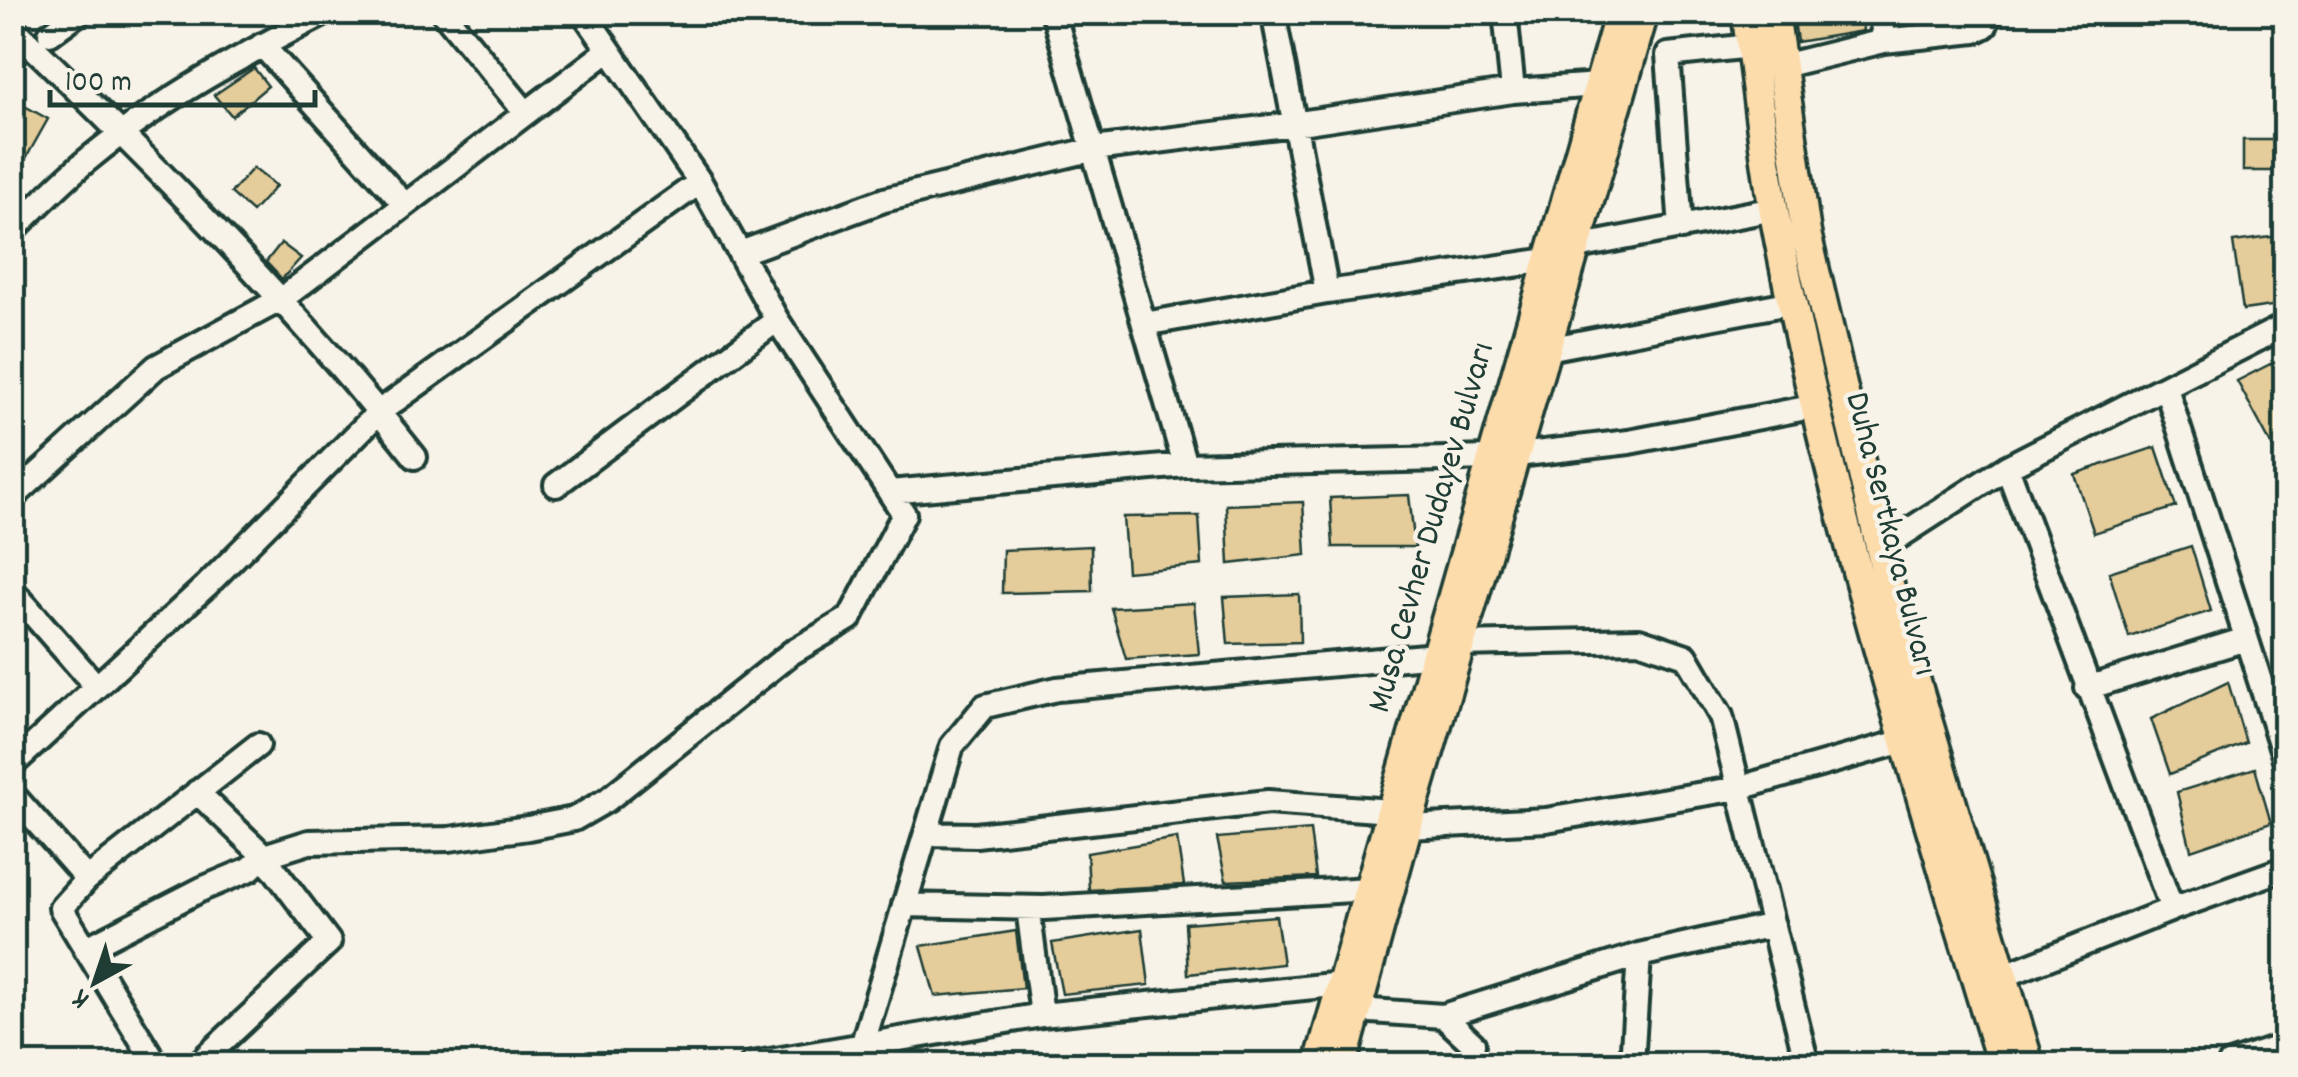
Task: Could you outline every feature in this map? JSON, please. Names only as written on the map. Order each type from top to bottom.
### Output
[{"type":"main road","name":"Musa Cevher Dudayev Bulvarı","points":[[1342,1064],[1358,1010],[1399,819],[1504,457],[1549,260],[1620,12]]},
{"type":"main road","name":"Musa Cevher Dudayev Bulvarı","points":[[1504,457],[1547,349],[1644,12]]},
{"type":"main road","name":"Duha Sertkaya Bulvarı","points":[[1746,12],[1763,61],[1806,233],[1897,618],[2029,1064]]},
{"type":"main road","name":"Duha Sertkaya Bulvarı","points":[[1774,12],[1763,61],[1774,210],[1817,406],[1904,741],[2002,1064]]},
{"type":"main road","points":[[1817,406],[1844,396]]},
{"type":"main road","name":"Musa Cevher Dudayev Bulvarı","points":[[1319,1064],[1368,889],[1399,819]]},
{"type":"street","points":[[50,34],[80,12]]},
{"type":"street","points":[[12,230],[89,158],[170,99],[327,12]]},
{"type":"street","points":[[444,12],[526,112]]},
{"type":"street","points":[[1053,12],[1184,465]]},
{"type":"street","points":[[1274,12],[1292,124],[1327,292]]},
{"type":"street","points":[[1504,12],[1513,91]]},
{"type":"street","points":[[1880,12],[1884,41]]},
{"type":"street","points":[[1681,228],[1668,55],[1763,61],[1975,31],[1986,26],[1991,12]]},
{"type":"street","points":[[85,949],[250,869],[264,856],[310,842],[450,839],[574,819],[607,800],[791,653],[850,618],[904,514],[777,320],[700,182],[609,50],[590,15]]},
{"type":"street","points":[[12,28],[123,133],[282,298],[416,457]]},
{"type":"street","points":[[262,45],[405,205]]},
{"type":"street","points":[[12,498],[156,367],[282,298],[609,50]]},
{"type":"street","points":[[740,253],[884,200],[1094,149],[1513,91],[1599,85]]},
{"type":"street","points":[[12,765],[207,585],[379,412],[700,182]]},
{"type":"street","points":[[1576,247],[1774,210]]},
{"type":"street","points":[[1144,324],[1327,292],[1549,260]]},
{"type":"street","points":[[1547,349],[1794,302]]},
{"type":"street","points":[[556,485],[777,320]]},
{"type":"street","points":[[1880,549],[2006,468],[2286,325]]},
{"type":"street","points":[[2166,388],[2286,762]]},
{"type":"street","points":[[890,492],[1184,465],[1504,457],[1630,442],[1817,406]]},
{"type":"street","points":[[2006,468],[2172,909]]},
{"type":"street","points":[[12,590],[96,686]]},
{"type":"street","points":[[2087,688],[2246,639]]},
{"type":"street","points":[[863,1043],[952,746],[985,706],[1057,689],[1448,650],[1639,640],[1686,656],[1721,716],[1808,1064]]},
{"type":"street","points":[[926,834],[976,836],[1268,802],[1399,819],[1546,820],[1739,788],[1904,741]]},
{"type":"street","points":[[156,1064],[61,908],[87,879],[258,745]]},
{"type":"street","points":[[197,792],[264,856],[328,942],[198,1064]]},
{"type":"street","points":[[12,794],[87,879]]},
{"type":"street","points":[[2003,976],[2286,868]]},
{"type":"street","points":[[904,905],[1028,908],[1368,889]]},
{"type":"street","points":[[1028,908],[1042,1015]]},
{"type":"street","points":[[1358,1010],[1443,1016],[1639,955],[1774,925]]},
{"type":"street","points":[[1632,1064],[1639,955]]},
{"type":"street","points":[[752,1064],[1042,1015],[1342,984]]},
{"type":"street","points":[[1443,1016],[1472,1044],[1470,1064]]},
{"type":"street","points":[[2230,1064],[2276,1054]]},
{"type":"building","points":[[1793,12],[1861,12],[1863,31],[1797,42]]},
{"type":"building","points":[[1896,12],[1964,12],[1965,17],[1897,24]]},
{"type":"building","points":[[254,68],[268,86],[232,116],[214,95]]},
{"type":"building","points":[[12,99],[48,119],[12,183]]},
{"type":"building","points":[[2243,140],[2286,140],[2286,171],[2243,171]]},
{"type":"building","points":[[253,168],[276,186],[252,212],[231,193]]},
{"type":"building","points":[[2286,235],[2286,304],[2243,310],[2233,242]]},
{"type":"building","points":[[281,243],[301,258],[282,279],[266,262]]},
{"type":"building","points":[[2286,356],[2286,472],[2237,381]]},
{"type":"building","points":[[2156,447],[2176,507],[2094,533],[2074,474]]},
{"type":"building","points":[[1409,495],[1415,547],[1333,547],[1330,498]]},
{"type":"building","points":[[1303,502],[1306,555],[1229,564],[1226,505]]},
{"type":"building","points":[[1199,516],[1202,565],[1127,572],[1123,517]]},
{"type":"building","points":[[1091,546],[1092,591],[1002,593],[1003,550]]},
{"type":"building","points":[[2191,546],[2211,611],[2129,637],[2109,572]]},
{"type":"building","points":[[1299,594],[1300,642],[1228,644],[1224,597]]},
{"type":"building","points":[[1194,603],[1199,654],[1126,659],[1111,608]]},
{"type":"building","points":[[2228,682],[2246,743],[2170,774],[2151,719]]},
{"type":"building","points":[[2255,768],[2271,823],[2191,850],[2177,792]]},
{"type":"building","points":[[1310,830],[1316,877],[1226,881],[1217,838]]},
{"type":"building","points":[[1177,838],[1184,885],[1089,890],[1087,853]]},
{"type":"building","points":[[1276,916],[1283,964],[1188,974],[1185,923]]},
{"type":"building","points":[[1142,929],[1149,985],[1062,994],[1052,943]]},
{"type":"building","points":[[1016,931],[1023,988],[935,996],[921,946]]}]
